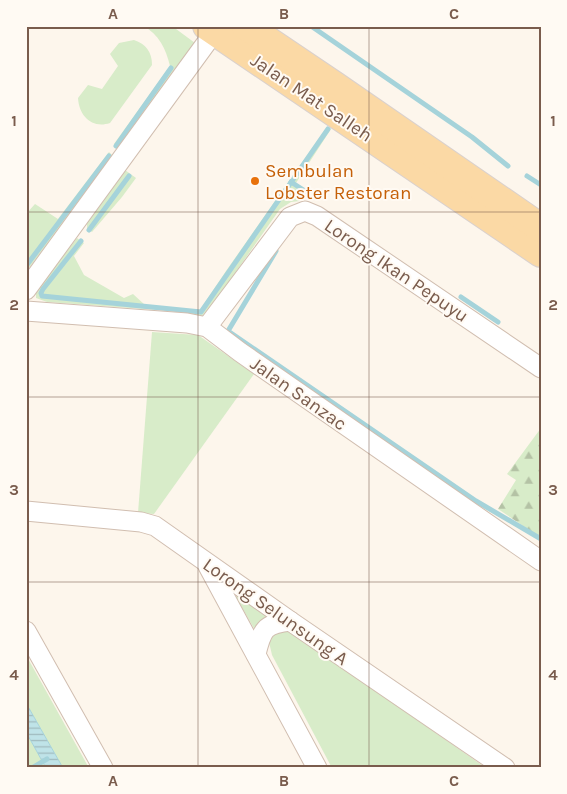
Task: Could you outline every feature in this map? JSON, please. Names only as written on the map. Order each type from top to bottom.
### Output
[{"type":"main road","name":"Jalan Mat Salleh","points":[[246,26],[541,228]]},
{"type":"main road","name":"Jalan Mat Salleh","points":[[211,29],[541,253]]},
{"type":"street","points":[[26,290],[211,29]]},
{"type":"street","name":"Lorong Ikan Pepuyu","points":[[207,327],[290,217],[305,211],[317,216],[541,368]]},
{"type":"street","name":"Jalan Sanzac","points":[[26,311],[187,323],[207,327],[240,352],[541,561]]},
{"type":"street","name":"Lorong Selunsung A","points":[[26,511],[141,522],[155,526],[505,768]]},
{"type":"street","points":[[207,563],[317,768]]},
{"type":"street","points":[[256,654],[261,634],[275,623],[290,621]]},
{"type":"street","points":[[26,631],[103,768]]},
{"type":"green space","points":[[143,26],[172,26],[195,43],[120,148],[114,144],[170,66],[158,38]]},
{"type":"green space","points":[[134,40],[147,49],[151,56],[152,65],[110,123],[98,124],[88,120],[81,110],[78,98],[88,85],[102,89],[118,66],[110,54],[119,43]]},
{"type":"green space","points":[[327,127],[331,129],[296,183],[305,189],[300,201],[291,202],[280,209],[212,306],[202,316],[188,316],[187,312],[47,302],[36,298],[39,286],[77,238],[84,243],[74,256],[84,275],[124,298],[133,294],[145,305],[200,310]]},
{"type":"green space","points":[[109,152],[113,156],[26,272],[26,214],[35,204],[58,219]]},
{"type":"green space","points":[[125,170],[136,178],[92,232],[87,228],[87,222]]},
{"type":"green space","points":[[152,332],[198,335],[254,374],[154,514],[138,513]]},
{"type":"green space","points":[[541,428],[541,538],[498,509],[516,480],[507,474]]},
{"type":"green space","points":[[237,594],[271,616],[256,632],[236,597]]},
{"type":"green space","points":[[282,630],[294,634],[486,768],[332,768],[272,655],[269,642],[276,632]]},
{"type":"green space","points":[[26,655],[89,768],[63,768],[26,703]]},
{"type":"green space","points":[[26,732],[46,768],[26,768]]},
{"type":"water","points":[[26,703],[63,768],[46,768],[26,732]]},
{"type":"waterway","points":[[311,26],[472,137],[508,166]]},
{"type":"waterway","points":[[116,146],[171,68]]},
{"type":"waterway","points":[[81,241],[43,289],[42,296],[201,312],[328,129]]},
{"type":"waterway","points":[[26,266],[109,156]]},
{"type":"waterway","points":[[89,230],[129,176]]},
{"type":"waterway","points":[[527,176],[541,185]]},
{"type":"waterway","points":[[291,182],[305,191]]},
{"type":"waterway","points":[[276,251],[228,331],[476,501],[541,539]]},
{"type":"waterway","points":[[461,297],[498,322]]},
{"type":"waterway","points":[[32,768],[47,759]]},
{"type":"place","name":"Sembulan Lobster Restoran","points":[[255,181]]}]
